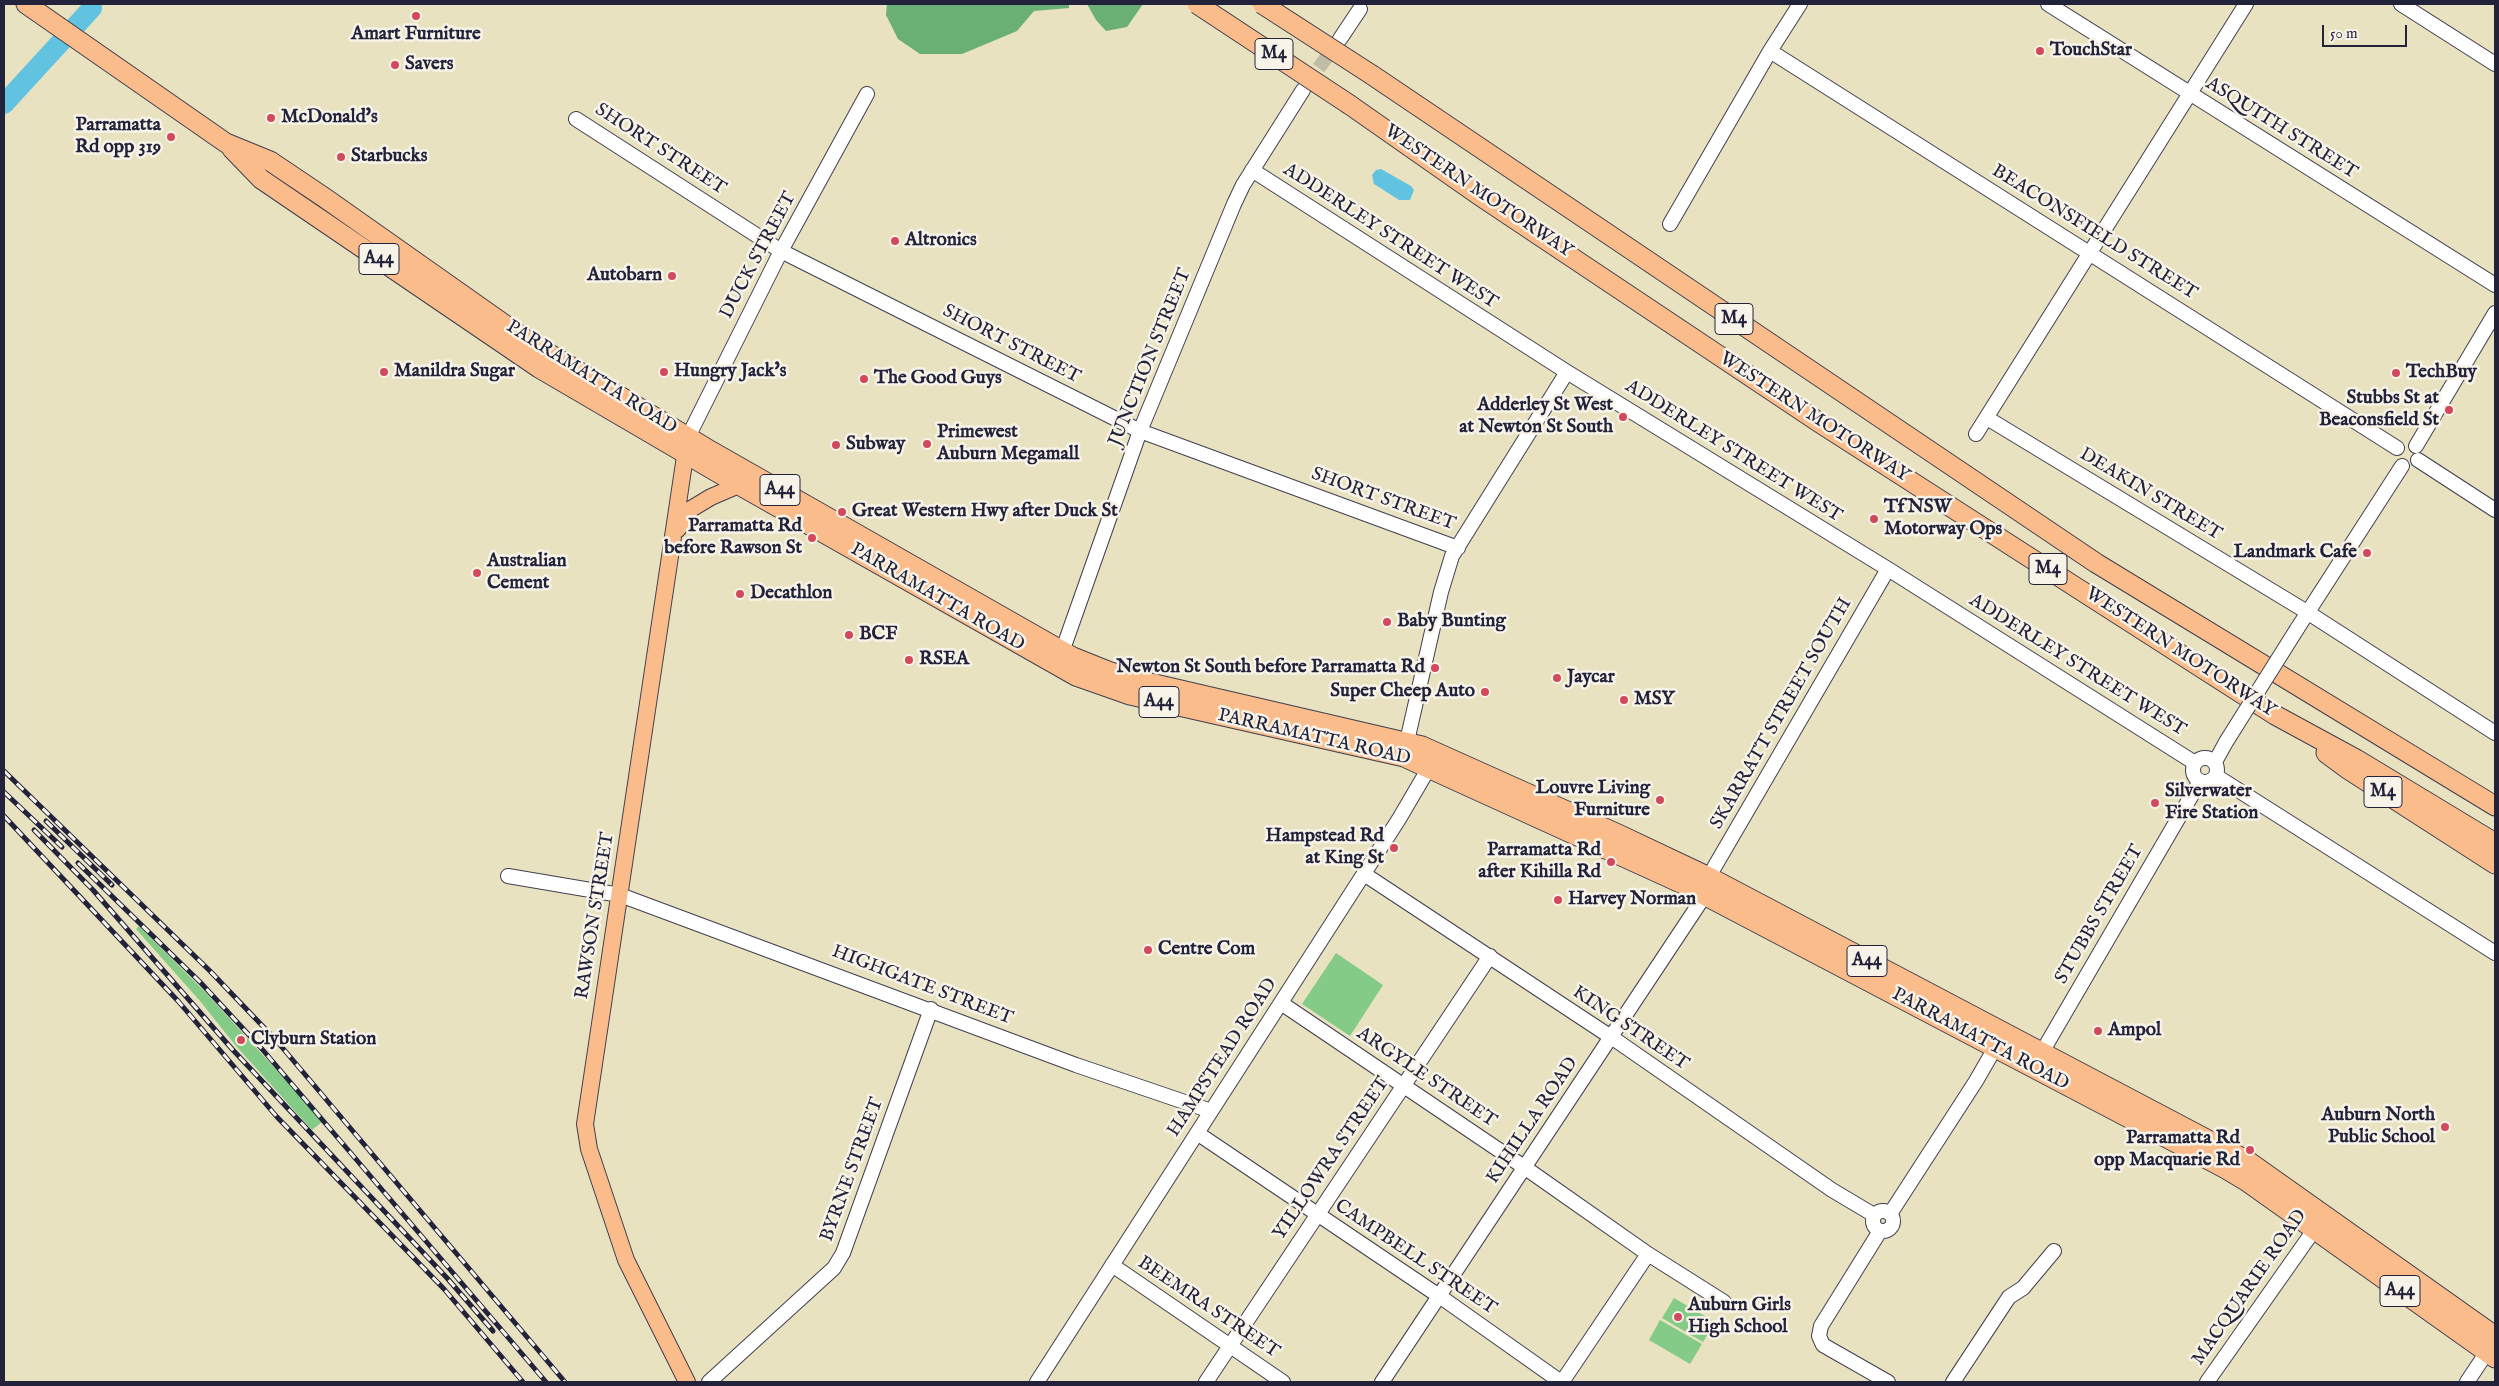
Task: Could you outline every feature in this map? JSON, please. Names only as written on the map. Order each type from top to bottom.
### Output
[{"type":"highway","name":"PARRAMATTA ROAD","points":[[26,4],[226,143],[270,161],[528,341],[687,445],[1062,652],[1099,668],[1142,681],[1406,749],[1707,886],[2037,1060],[2319,1222],[2492,1349]]},
{"type":"highway","name":"WESTERN MOTORWAY","points":[[1197,4],[1350,104],[1480,196],[1820,423],[2275,715],[2356,759],[2495,843]]},
{"type":"highway","name":"WESTERN MOTORWAY","points":[[1262,4],[1372,75],[2096,563],[2495,806]]},
{"type":"highway","name":"PARRAMATTA ROAD","points":[[687,445],[739,485],[1076,676],[1130,695],[1406,749]]},
{"type":"highway","name":"M4","points":[[2275,715],[2349,770],[2495,864]]},
{"type":"highway","name":"PARRAMATTA ROAD","points":[[1707,886],[1994,1048],[2037,1060]]},
{"type":"main road","name":"RAWSON STREET","points":[[687,445],[588,1103],[586,1137],[626,1260],[687,1382]]},
{"type":"main road","points":[[675,533],[691,509],[711,496],[739,485]]},
{"type":"street","points":[[1670,224],[1770,51],[1800,4]]},
{"type":"street","name":"ASQUITH STREET","points":[[2048,4],[2495,285]]},
{"type":"street","points":[[1976,434],[2246,4]]},
{"type":"street","points":[[2401,4],[2495,64]]},
{"type":"street","points":[[1340,39],[1360,9]]},
{"type":"street","name":"BEACONSFIELD STREET","points":[[1770,51],[2397,448]]},
{"type":"street","name":"JUNCTION STREET","points":[[1062,652],[1140,431],[1234,204],[1252,170],[1302,90]]},
{"type":"street","name":"DUCK STREET","points":[[687,445],[781,250],[867,94]]},
{"type":"street","name":"SHORT STREET","points":[[576,119],[781,250],[1140,431],[1458,548]]},
{"type":"street","name":"ADDERLEY STREET WEST","points":[[1252,170],[1567,372],[1888,569],[2195,763]]},
{"type":"street","points":[[2495,313],[2417,453],[2412,466],[2402,466],[2395,458],[2397,448],[2406,443],[2417,453],[2495,510]]},
{"type":"street","points":[[1406,749],[1448,567],[1567,372]]},
{"type":"street","name":"DEAKIN STREET","points":[[1987,418],[2307,612],[2495,733]]},
{"type":"street","points":[[2402,466],[2307,612],[2226,742],[2216,769],[2211,781],[2200,781],[2193,773],[2195,763],[2205,758],[2216,769],[2495,953]]},
{"type":"street","name":"SKARRATT STREET SOUTH","points":[[1707,886],[1888,569]]},
{"type":"street","name":"HAMPSTEAD ROAD","points":[[1037,1382],[1364,874],[1433,760]]},
{"type":"street","name":"STUBBS STREET","points":[[2037,1060],[2200,781]]},
{"type":"street","name":"KING STREET","points":[[1364,874],[1490,956],[1832,1190],[1874,1215]]},
{"type":"street","name":"HIGHGATE STREET","points":[[508,876],[620,895],[931,1009],[1076,1065],[1212,1111]]},
{"type":"street","name":"KIHILLA ROAD","points":[[1382,1382],[1611,1038],[1707,886]]},
{"type":"street","name":"YILLOWRA STREET","points":[[1206,1382],[1490,956]]},
{"type":"street","name":"ARGYLE STREET","points":[[1280,1004],[1524,1167],[1648,1254],[1724,1302]]},
{"type":"street","name":"BYRNE STREET","points":[[709,1382],[834,1268],[843,1253],[931,1009]]},
{"type":"street","points":[[1890,1214],[1976,1081],[1994,1048]]},
{"type":"street","name":"CAMPBELL STREET","points":[[1197,1133],[1438,1296],[1561,1382]]},
{"type":"street","points":[[1880,1232],[1873,1225],[1874,1215],[1882,1211],[1890,1214],[1893,1219],[1893,1225],[1889,1230],[1880,1232],[1821,1326],[1819,1336],[1823,1345],[1888,1382]]},
{"type":"street","name":"MACQUARIE ROAD","points":[[2207,1382],[2319,1222]]},
{"type":"street","points":[[1953,1379],[2009,1297],[2023,1288],[2054,1251]]},
{"type":"street","points":[[1561,1382],[1648,1254]]},
{"type":"street","name":"BEEMRA STREET","points":[[1112,1265],[1283,1382]]},
{"type":"street","points":[[2468,1382],[2492,1349]]},
{"type":"green space","points":[[887,4],[1069,4],[1069,8],[1034,11],[1017,31],[962,54],[920,54],[898,39],[886,15]]},
{"type":"green space","points":[[1087,4],[1143,4],[1127,27],[1106,31],[1096,20]]},
{"type":"green space","points":[[139,926],[207,994],[323,1121],[312,1130],[236,1046],[200,1001],[136,929]]},
{"type":"green space","points":[[1336,953],[1383,985],[1350,1036],[1302,1004]]},
{"type":"green space","points":[[1674,1298],[1715,1322],[1703,1342],[1662,1318]]},
{"type":"green space","points":[[1660,1320],[1702,1344],[1690,1364],[1649,1340]]},
{"type":"water","points":[[1381,169],[1411,186],[1414,190],[1410,200],[1399,200],[1374,184],[1372,175],[1376,170]]},
{"type":"waterway","points":[[4,104],[92,8],[91,4]]},
{"type":"tunnel","points":[[1306,85],[1338,42]]},
{"type":"railway","points":[[4,771],[210,971],[275,1039],[565,1382]]},
{"type":"railway","points":[[4,792],[62,847]]},
{"type":"railway","points":[[4,816],[178,1001],[277,1117],[444,1289],[523,1382]]},
{"type":"railway","points":[[46,821],[112,885]]},
{"type":"railway","points":[[34,830],[93,890],[232,1049],[447,1278],[493,1331]]},
{"type":"railway","points":[[78,863],[200,982],[262,1049],[546,1382]]},
{"type":"place","name":"Amart Furniture","points":[[416,16]]},
{"type":"place","name":"TouchStar","points":[[2040,51]]},
{"type":"place","name":"Savers","points":[[395,65]]},
{"type":"place","name":"McDonald's","points":[[271,118]]},
{"type":"place","name":"Parramatta Rd opp 319","points":[[171,137]]},
{"type":"place","name":"Starbucks","points":[[341,157]]},
{"type":"place","name":"Altronics","points":[[895,241]]},
{"type":"place","name":"Autobarn","points":[[672,276]]},
{"type":"place","name":"Manildra Sugar","points":[[384,372]]},
{"type":"place","name":"Hungry Jack's","points":[[664,372]]},
{"type":"place","name":"TechBuy","points":[[2396,373]]},
{"type":"place","name":"The Good Guys","points":[[864,379]]},
{"type":"place","name":"Stubbs St at Beaconsfield St","points":[[2449,410]]},
{"type":"place","name":"Adderley St West at Newton St South","points":[[1623,417]]},
{"type":"place","name":"Primewest Auburn Megamall","points":[[927,444]]},
{"type":"place","name":"Subway","points":[[836,445]]},
{"type":"place","name":"Great Western Hwy after Duck St","points":[[842,512]]},
{"type":"place","name":"TfNSW Motorway Ops","points":[[1874,519]]},
{"type":"place","name":"Parramatta Rd before Rawson St","points":[[812,538]]},
{"type":"place","name":"Landmark Cafe","points":[[2367,553]]},
{"type":"place","name":"Australian Cement","points":[[477,573]]},
{"type":"place","name":"Decathlon","points":[[740,594]]},
{"type":"place","name":"Baby Bunting","points":[[1387,622]]},
{"type":"place","name":"BCF","points":[[849,635]]},
{"type":"place","name":"RSEA","points":[[909,660]]},
{"type":"place","name":"Newton St South before Parramatta Rd","points":[[1435,668]]},
{"type":"place","name":"Jaycar","points":[[1557,678]]},
{"type":"place","name":"Super Cheep Auto","points":[[1485,692]]},
{"type":"place","name":"MSY","points":[[1624,700]]},
{"type":"place","name":"Louvre Living Furniture","points":[[1660,800]]},
{"type":"place","name":"Silverwater Fire Station","points":[[2155,803]]},
{"type":"place","name":"Hampstead Rd at King St","points":[[1394,848]]},
{"type":"place","name":"Parramatta Rd after Kihilla Rd","points":[[1611,862]]},
{"type":"place","name":"Harvey Norman","points":[[1558,900]]},
{"type":"place","name":"Centre Com","points":[[1148,950]]},
{"type":"place","name":"Ampol","points":[[2098,1031]]},
{"type":"place","name":"Clyburn Station","points":[[241,1040]]},
{"type":"place","name":"Auburn North Public School","points":[[2445,1127]]},
{"type":"place","name":"Parramatta Rd opp Macquarie Rd","points":[[2250,1150]]},
{"type":"place","name":"Auburn Girls High School","points":[[1678,1317]]}]
